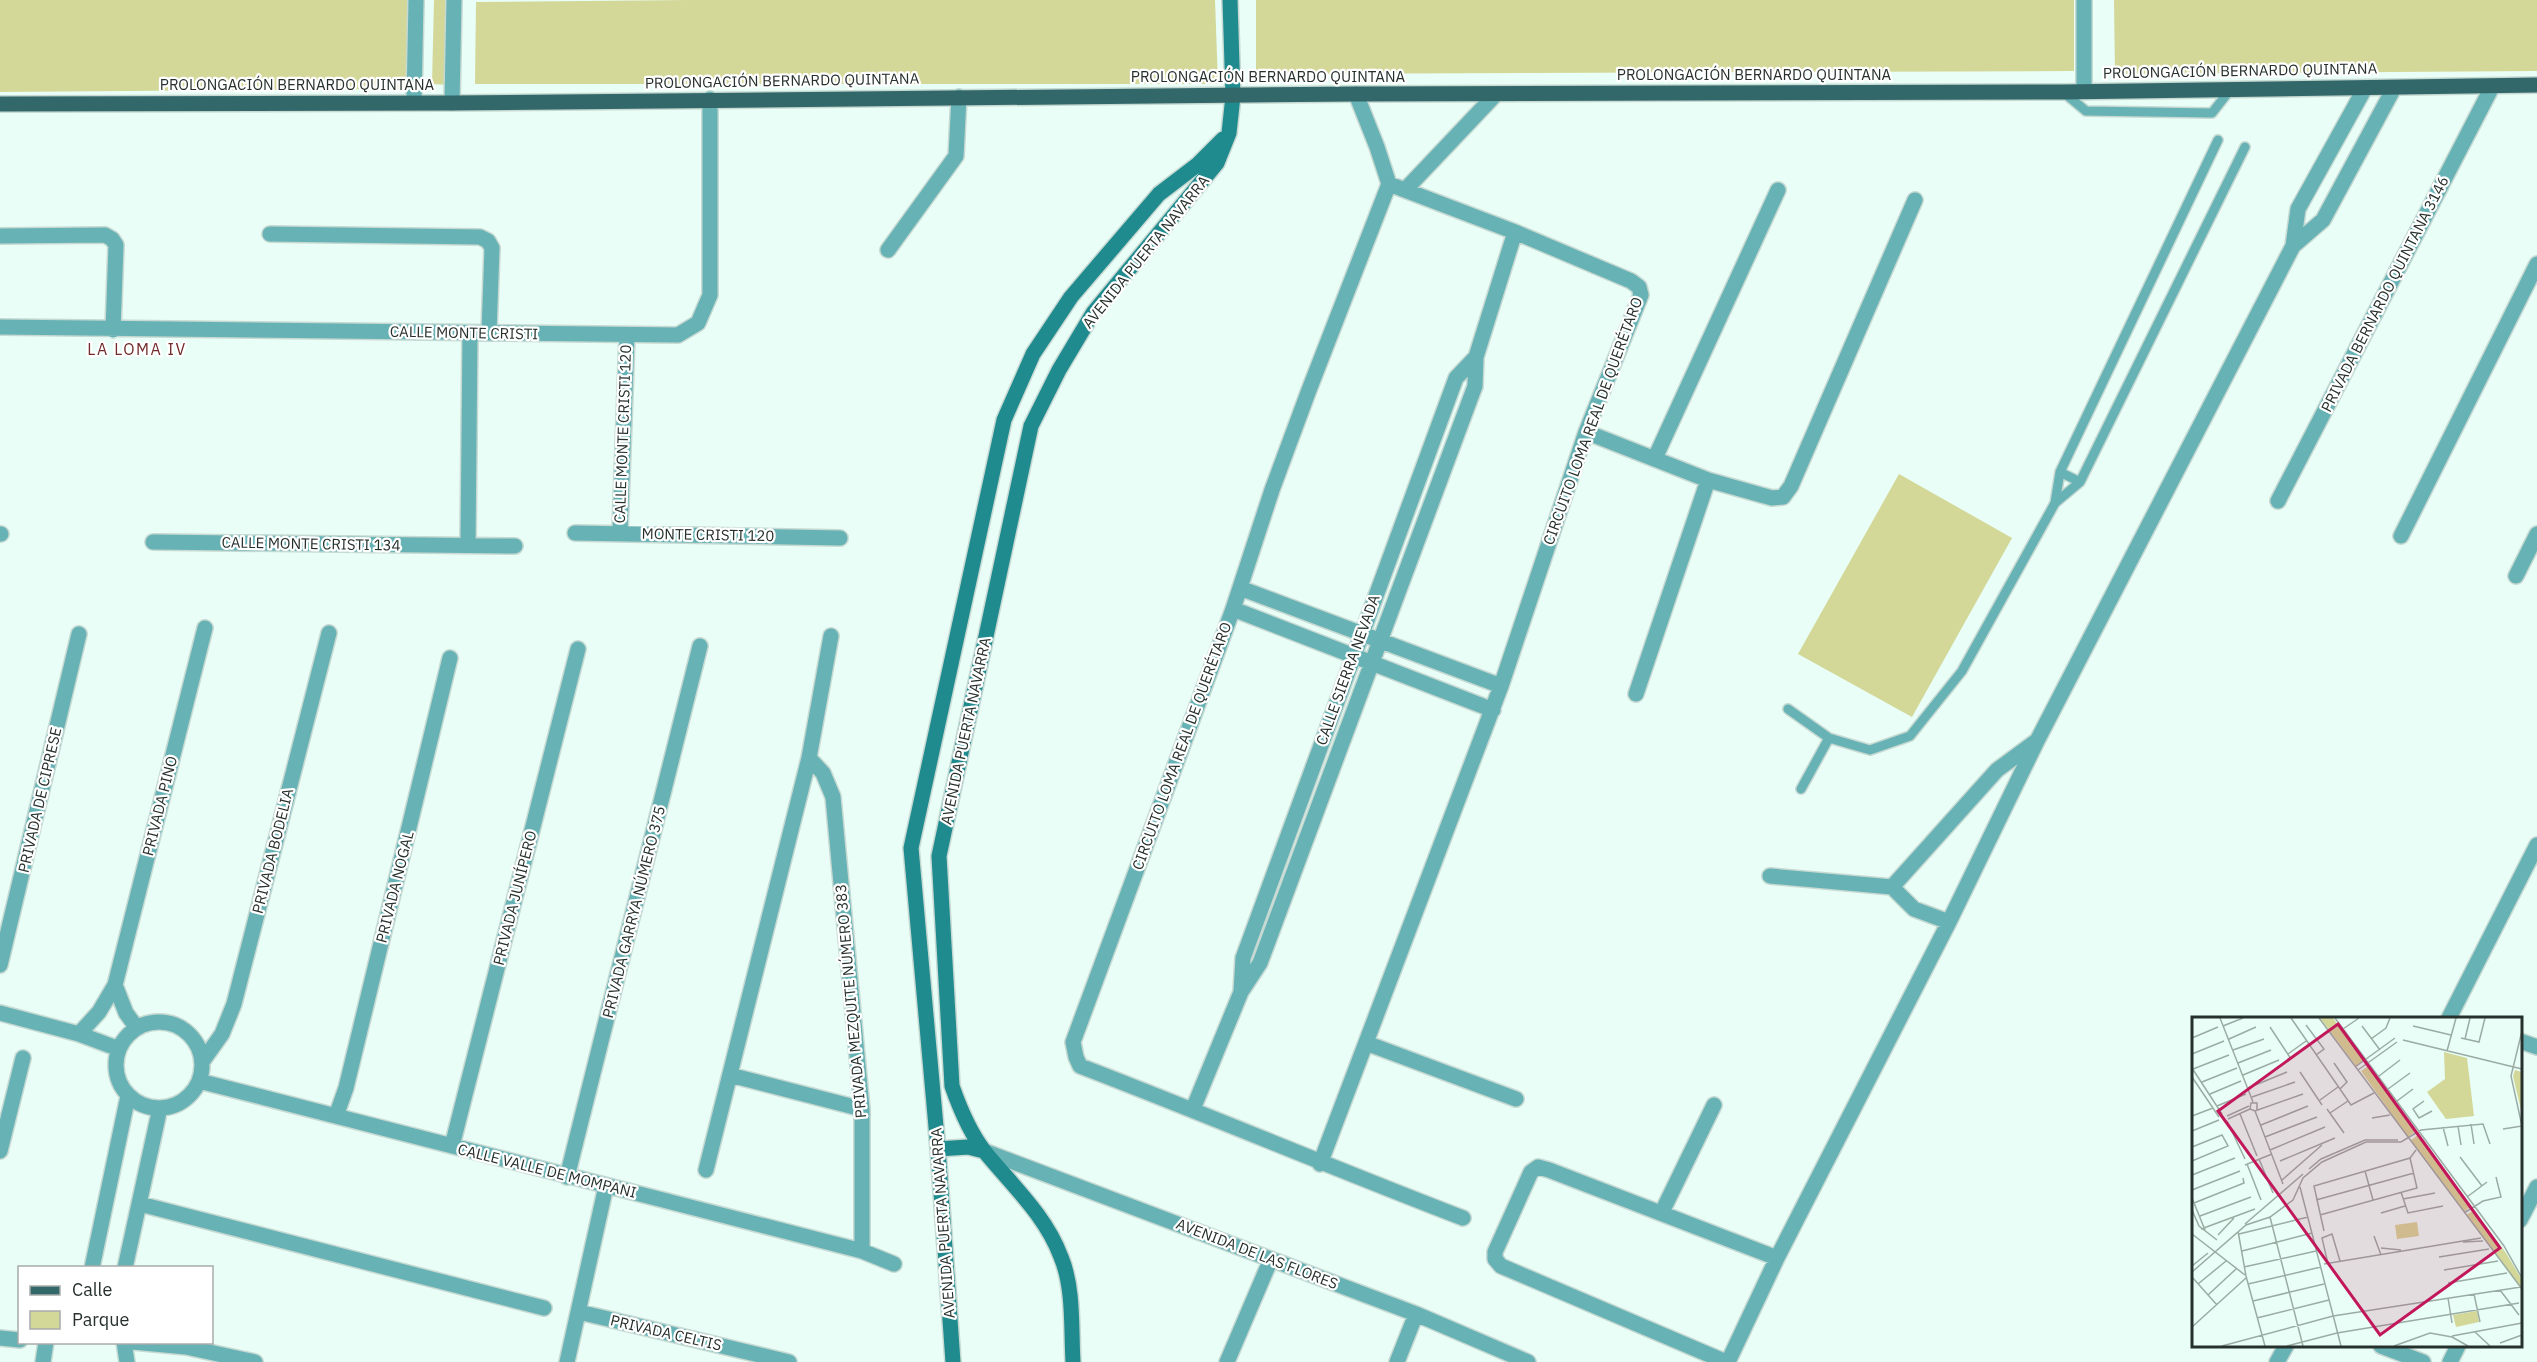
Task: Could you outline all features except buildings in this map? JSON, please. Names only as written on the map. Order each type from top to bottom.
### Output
[{"type":"main road","name":"PROLONGACIÓN BERNARDO QUINTANA","points":[[0,104],[452,103],[1356,94],[2063,92],[2537,86]]},
{"type":"street","points":[[414,102],[416,0]]},
{"type":"street","points":[[452,103],[454,0]]},
{"type":"street","name":"AVENIDA PUERTA NAVARRA","points":[[1073,1362],[1067,1277],[1061,1256],[1045,1226],[984,1151],[960,1109],[952,1086],[939,856],[1031,426],[1054,379],[1093,313],[1217,163],[1229,133],[1233,96],[1230,0]]},
{"type":"street","points":[[2084,0],[2084,91]]},
{"type":"street","name":"PRIVADA BERNARDO QUINTANA 3146","points":[[2278,501],[2492,87]]},
{"type":"street","points":[[1777,1258],[1662,1212],[1538,1167],[1531,1172],[1495,1252],[1495,1259],[1501,1266],[1727,1362],[1777,1258],[1949,922],[2038,739],[2292,246],[2298,209],[2365,88]]},
{"type":"street","points":[[2292,246],[2323,220],[2394,88]]},
{"type":"street","points":[[1356,94],[1389,184]]},
{"type":"street","points":[[1405,190],[1496,94]]},
{"type":"street","points":[[888,250],[956,156],[959,97]]},
{"type":"street","name":"CALLE MONTE CRISTI","points":[[0,327],[678,335],[698,323],[710,295],[710,99]]},
{"type":"street","name":"AVENIDA PUERTA NAVARRA","points":[[953,1362],[938,1149],[911,848],[1004,420],[1033,354],[1071,297],[1159,194],[1197,165],[1229,133]]},
{"type":"street","name":"CIRCUITO LOMA REAL DE QUERÉTARO","points":[[1320,1164],[1502,686],[1586,432],[1641,295],[1638,287],[1631,281],[1515,232],[1389,184],[1305,401],[1233,609],[1073,1042],[1080,1066],[1193,1109],[1320,1164],[1463,1218]]},
{"type":"street","points":[[1655,458],[1778,190]]},
{"type":"street","points":[[1586,432],[1708,480],[1772,498],[1783,497],[1791,486],[1915,200]]},
{"type":"street","name":"CALLE SIERRA NEVADA","points":[[1193,1109],[1241,992],[1260,963],[1475,386],[1476,357],[1515,232]]},
{"type":"street","points":[[270,234],[480,237],[488,241],[492,248],[489,333]]},
{"type":"street","points":[[0,236],[105,235],[112,238],[116,245],[113,330]]},
{"type":"street","points":[[2401,536],[2537,264]]},
{"type":"street","points":[[468,545],[470,333]]},
{"type":"street","name":"CALLE MONTE CRISTI 120","points":[[620,532],[627,336]]},
{"type":"street","name":"CALLE SIERRA NEVADA","points":[[1241,992],[1243,958],[1361,634],[1456,378],[1476,357]]},
{"type":"street","points":[[1636,694],[1708,480]]},
{"type":"street","name":"MONTE CRISTI 120","points":[[575,533],[620,532],[840,538]]},
{"type":"street","points":[[2516,576],[2537,534]]},
{"type":"street","name":"CALLE MONTE CRISTI 134","points":[[153,542],[515,546]]},
{"type":"street","points":[[1240,588],[1502,686]]},
{"type":"street","points":[[967,592],[994,597]]},
{"type":"street","points":[[1233,609],[1493,710]]},
{"type":"street","name":"PRIVADA PINO","points":[[79,1034],[99,1012],[115,985],[205,628]]},
{"type":"street","name":"PRIVADA BODELIA","points":[[202,1062],[222,1034],[234,1004],[329,633]]},
{"type":"street","name":"PRIVADA DE CIPRESE","points":[[0,965],[79,634]]},
{"type":"street","points":[[706,1170],[809,758],[831,636]]},
{"type":"street","name":"PRIVADA GARRYA NÚMERO 375","points":[[567,1177],[700,646]]},
{"type":"street","name":"PRIVADA JUNÍPERO","points":[[452,1146],[578,649]]},
{"type":"street","name":"PRIVADA NOGAL","points":[[336,1116],[346,1088],[450,658]]},
{"type":"street","points":[[1892,887],[1997,770],[2038,739]]},
{"type":"street","name":"PRIVADA MEZQUITE NÚMERO 383","points":[[809,758],[823,773],[833,797],[862,1109],[862,1251]]},
{"type":"street","points":[[2454,1017],[2537,845]]},
{"type":"street","points":[[1770,876],[1892,887],[1914,909],[1949,922]]},
{"type":"street","points":[[115,985],[126,1013],[137,1028]]},
{"type":"street","points":[[0,1013],[79,1034],[119,1049]]},
{"type":"street","points":[[153,1022],[171,1024],[186,1032],[197,1045],[202,1062],[199,1081],[190,1095],[176,1105],[160,1108],[143,1105],[128,1096],[119,1082],[116,1066],[119,1049],[126,1037],[137,1028],[153,1022]]},
{"type":"street","points":[[2522,1042],[2537,1047]]},
{"type":"street","points":[[1366,1043],[1516,1099]]},
{"type":"street","points":[[0,1151],[23,1059]]},
{"type":"street","points":[[730,1075],[862,1109]]},
{"type":"street","name":"CALLE VALLE DE MOMPANI","points":[[199,1081],[862,1251],[894,1264]]},
{"type":"street","points":[[92,1266],[128,1096]]},
{"type":"street","points":[[1662,1212],[1714,1105]]},
{"type":"street","points":[[125,1266],[160,1108]]},
{"type":"street","points":[[938,1149],[968,1147],[984,1151]]},
{"type":"street","name":"AVENIDA DE LAS FLORES","points":[[984,1151],[1416,1314],[1528,1362]]},
{"type":"street","points":[[567,1362],[606,1186]]},
{"type":"street","points":[[2522,1216],[2537,1187]]},
{"type":"street","points":[[140,1204],[544,1308]]},
{"type":"street","points":[[1227,1362],[1271,1259]]},
{"type":"street","name":"PRIVADA CELTIS","points":[[579,1312],[789,1362]]},
{"type":"street","points":[[1397,1362],[1416,1314]]},
{"type":"street","points":[[0,1338],[18,1340]]},
{"type":"street","points":[[43,1362],[46,1344]]},
{"type":"street","points":[[124,1344],[127,1362]]},
{"type":"street","points":[[154,1344],[186,1347],[255,1362]]},
{"type":"street","points":[[2277,1362],[2285,1347]]},
{"type":"street","points":[[2384,1347],[2423,1362]]},
{"type":"street","points":[[2450,1362],[2458,1347]]},
{"type":"lane","points":[[2063,92],[2086,111],[2212,113],[2230,90]]},
{"type":"lane","points":[[1788,709],[1829,738],[1870,750],[1910,736],[1962,671],[2055,503],[2060,472],[2218,140]]},
{"type":"lane","points":[[2055,503],[2080,482],[2246,147]]},
{"type":"lane","points":[[2060,472],[2080,482]]},
{"type":"lane","points":[[1801,789],[1829,738]]},
{"type":"green space","points":[[0,0],[410,0],[406,89],[0,92]]},
{"type":"green space","points":[[434,0],[452,0],[450,85],[432,84]]},
{"type":"green space","points":[[1215,0],[1218,84],[475,84],[476,2]]},
{"type":"green space","points":[[1256,0],[2074,0],[2074,71],[1256,74]]},
{"type":"green space","points":[[2114,0],[2537,0],[2537,71],[2115,74]]},
{"type":"green space","points":[[1899,474],[2012,538],[1912,717],[1798,654]]},
{"type":"district","name":"LA LOMA IV","points":[[137,349]]}]
